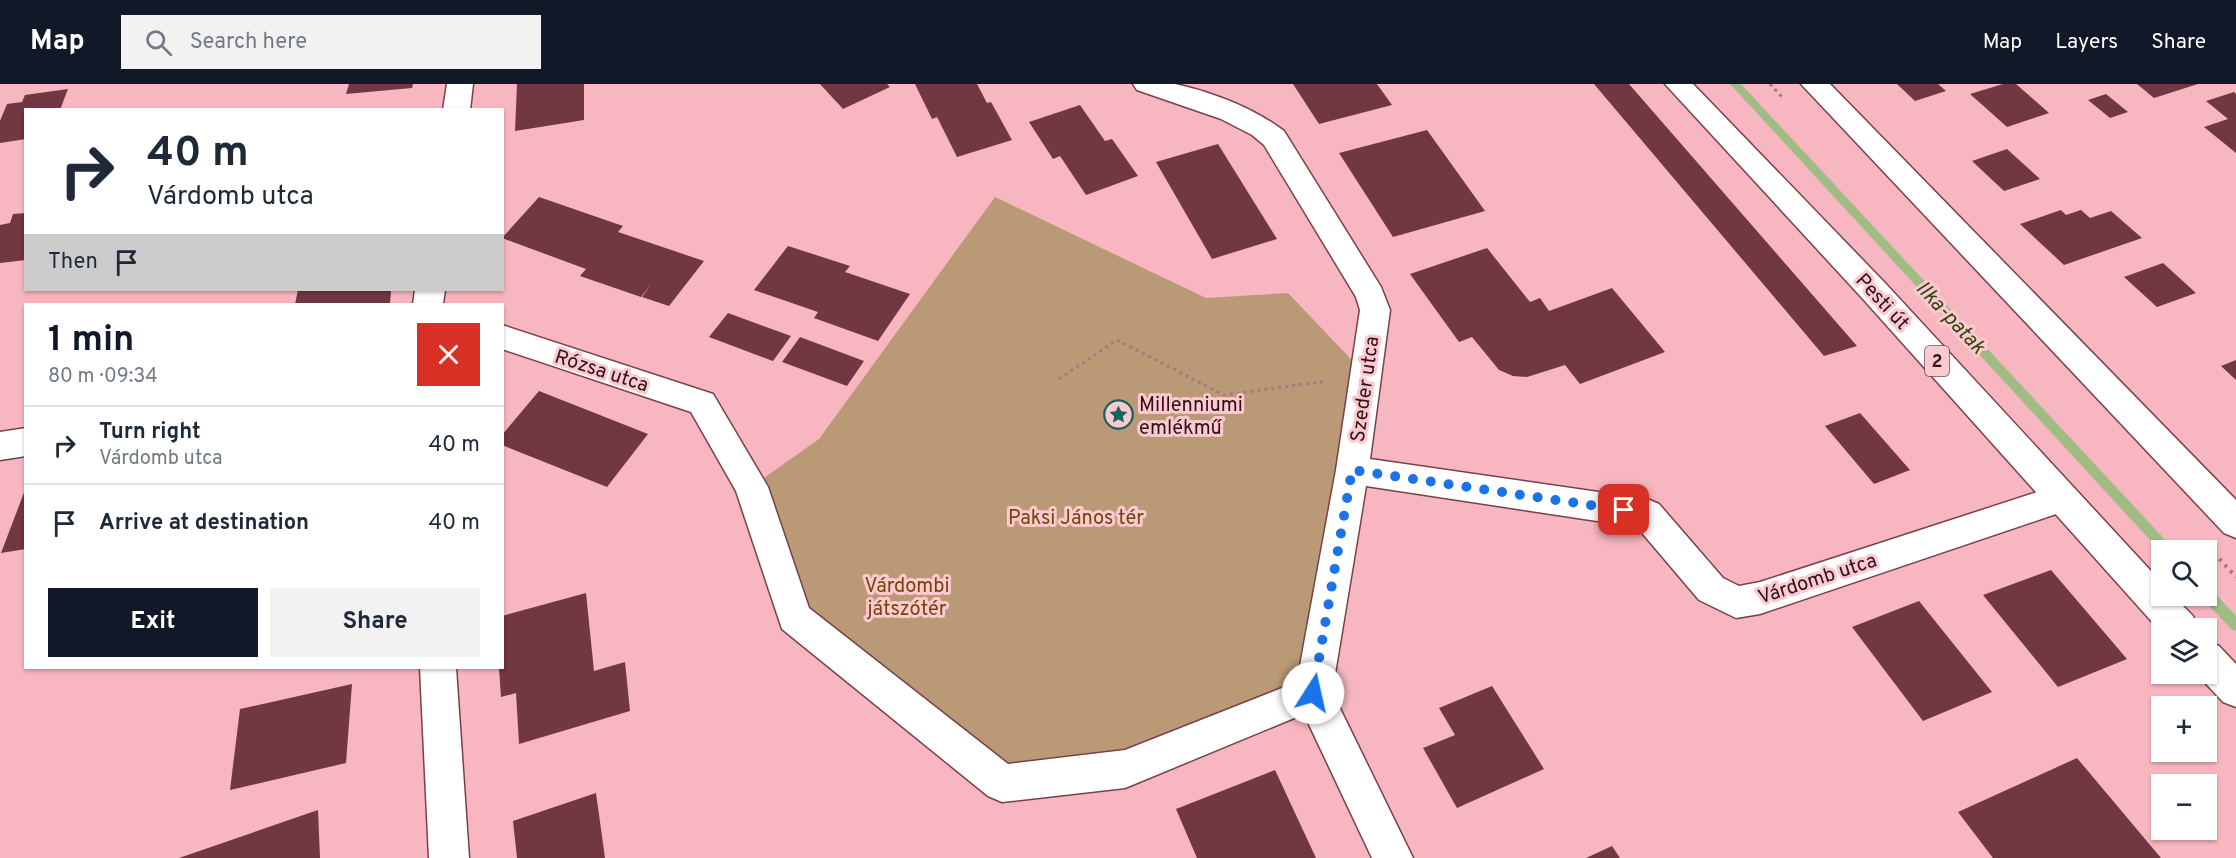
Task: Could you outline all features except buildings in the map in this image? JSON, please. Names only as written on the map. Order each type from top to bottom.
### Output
[{"type":"street","points":[[456,108],[460,84]]},
{"type":"street","name":"Szeder utca","points":[[1146,84],[1262,126],[1274,138],[1370,295],[1375,310],[1352,470],[1313,693]]},
{"type":"street","name":"Pesti út","points":[[1678,84],[1874,291],[2171,618]]},
{"type":"street","points":[[1814,84],[2236,523]]},
{"type":"street","name":"Rózsa utca","points":[[504,338],[702,403],[752,487],[795,618],[1002,783],[1125,769],[1313,693]]},
{"type":"street","points":[[0,446],[24,442]]},
{"type":"street","name":"Várdomb utca","points":[[1352,470],[1647,514],[1711,589],[1736,602],[1761,598],[2062,498]]},
{"type":"street","points":[[438,669],[449,858]]},
{"type":"street","points":[[2217,670],[2236,690]]},
{"type":"street","points":[[1313,693],[1393,858]]},
{"type":"path","points":[[1059,379],[1117,340],[1224,395],[1367,376]]},
{"type":"green space","name":"Paksi János tér","points":[[995,197],[1206,298],[1288,293],[1367,376],[1313,693],[1125,769],[1002,783],[795,618],[751,487],[819,439]]},
{"type":"waterway","name":"Ilka-patak","points":[[1735,84],[2158,540]]},
{"type":"waterway","name":"Ilka-patak","points":[[2217,605],[2236,625]]},
{"type":"place","name":"Millenniumi emlékmű","points":[[1118,415]]},
{"type":"route","points":[[1313,693],[1352,470],[1624,510]]},
{"type":"park label","name":"Várdombi játszótér","points":[[907,596]]}]
